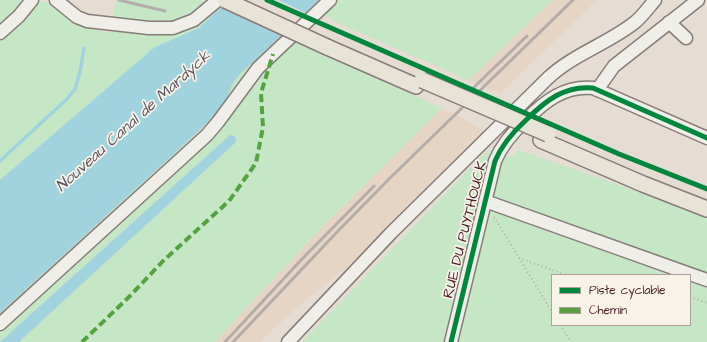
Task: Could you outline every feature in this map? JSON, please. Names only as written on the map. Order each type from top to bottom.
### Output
[{"type":"main road","points":[[225,0],[545,137],[707,199]]},
{"type":"main road","points":[[244,0],[330,44]]},
{"type":"main road","points":[[545,137],[636,181],[707,209]]},
{"type":"street","points":[[0,34],[19,16],[32,0]]},
{"type":"street","points":[[56,0],[78,17],[87,21],[165,29],[182,26],[194,20],[218,0]]},
{"type":"street","points":[[0,324],[207,135],[258,68],[330,0]]},
{"type":"street","points":[[288,342],[391,233],[548,78],[560,67],[575,57],[632,25],[655,0]]},
{"type":"street","points":[[597,90],[614,66],[698,0]]},
{"type":"street","points":[[669,22],[686,38]]},
{"type":"street","name":"RUE DU PUYTHOUCK","points":[[451,342],[492,169],[497,155],[504,143],[543,104],[556,95],[575,88],[588,88],[597,90],[707,138]]},
{"type":"street","name":"RUE DU PUYTHOUCK","points":[[485,201],[690,274]]},
{"type":"street","name":"RUE DU PUYTHOUCK","points":[[691,274],[707,280]]},
{"type":"path","points":[[485,201],[551,310]]},
{"type":"path","points":[[518,258],[563,274]]},
{"type":"path","points":[[691,297],[707,303]]},
{"type":"path","points":[[561,326],[571,342]]},
{"type":"shaded area","points":[[553,0],[597,0],[500,94],[469,80]]},
{"type":"shaded area","points":[[442,108],[486,131],[358,258],[294,310],[260,342],[215,342],[325,224]]},
{"type":"green space","points":[[0,0],[45,1],[54,4],[80,26],[109,33],[116,0],[200,0],[219,10],[199,28],[155,48],[0,180]]},
{"type":"green space","points":[[320,0],[553,0],[469,80],[342,25],[311,9]]},
{"type":"green space","points":[[278,38],[297,42],[442,108],[325,224],[215,342],[19,342],[235,142],[230,135],[0,342],[0,313],[212,119],[219,110],[240,73],[250,62]]},
{"type":"green space","points":[[489,149],[511,157],[519,150],[707,216],[707,342],[302,342]]},
{"type":"water","name":"Nouveau Canal de Mardyck","points":[[229,0],[320,0],[241,73],[233,83],[224,105],[212,119],[0,313],[0,180],[155,47],[199,28]]},
{"type":"water","points":[[230,135],[235,136],[236,142],[19,342],[0,342]]},
{"type":"pier","points":[[226,0],[278,0],[308,14],[286,34]]},
{"type":"waterway","points":[[0,161],[67,99],[75,89],[80,72],[84,48]]},
{"type":"railway","points":[[119,0],[165,11]]},
{"type":"railway","points":[[233,342],[389,179],[573,0]]},
{"type":"railway","points":[[468,93],[527,36]]},
{"type":"railway","points":[[225,342],[302,259],[374,186]]},
{"type":"marked path","points":[[82,342],[130,296],[163,261],[229,201],[256,163],[263,127],[261,93],[273,54]]},
{"type":"cycle path","points":[[267,0],[619,154],[707,189]]},
{"type":"cycle path","points":[[451,342],[495,161],[508,139],[548,101],[573,89],[593,88],[707,138]]}]
